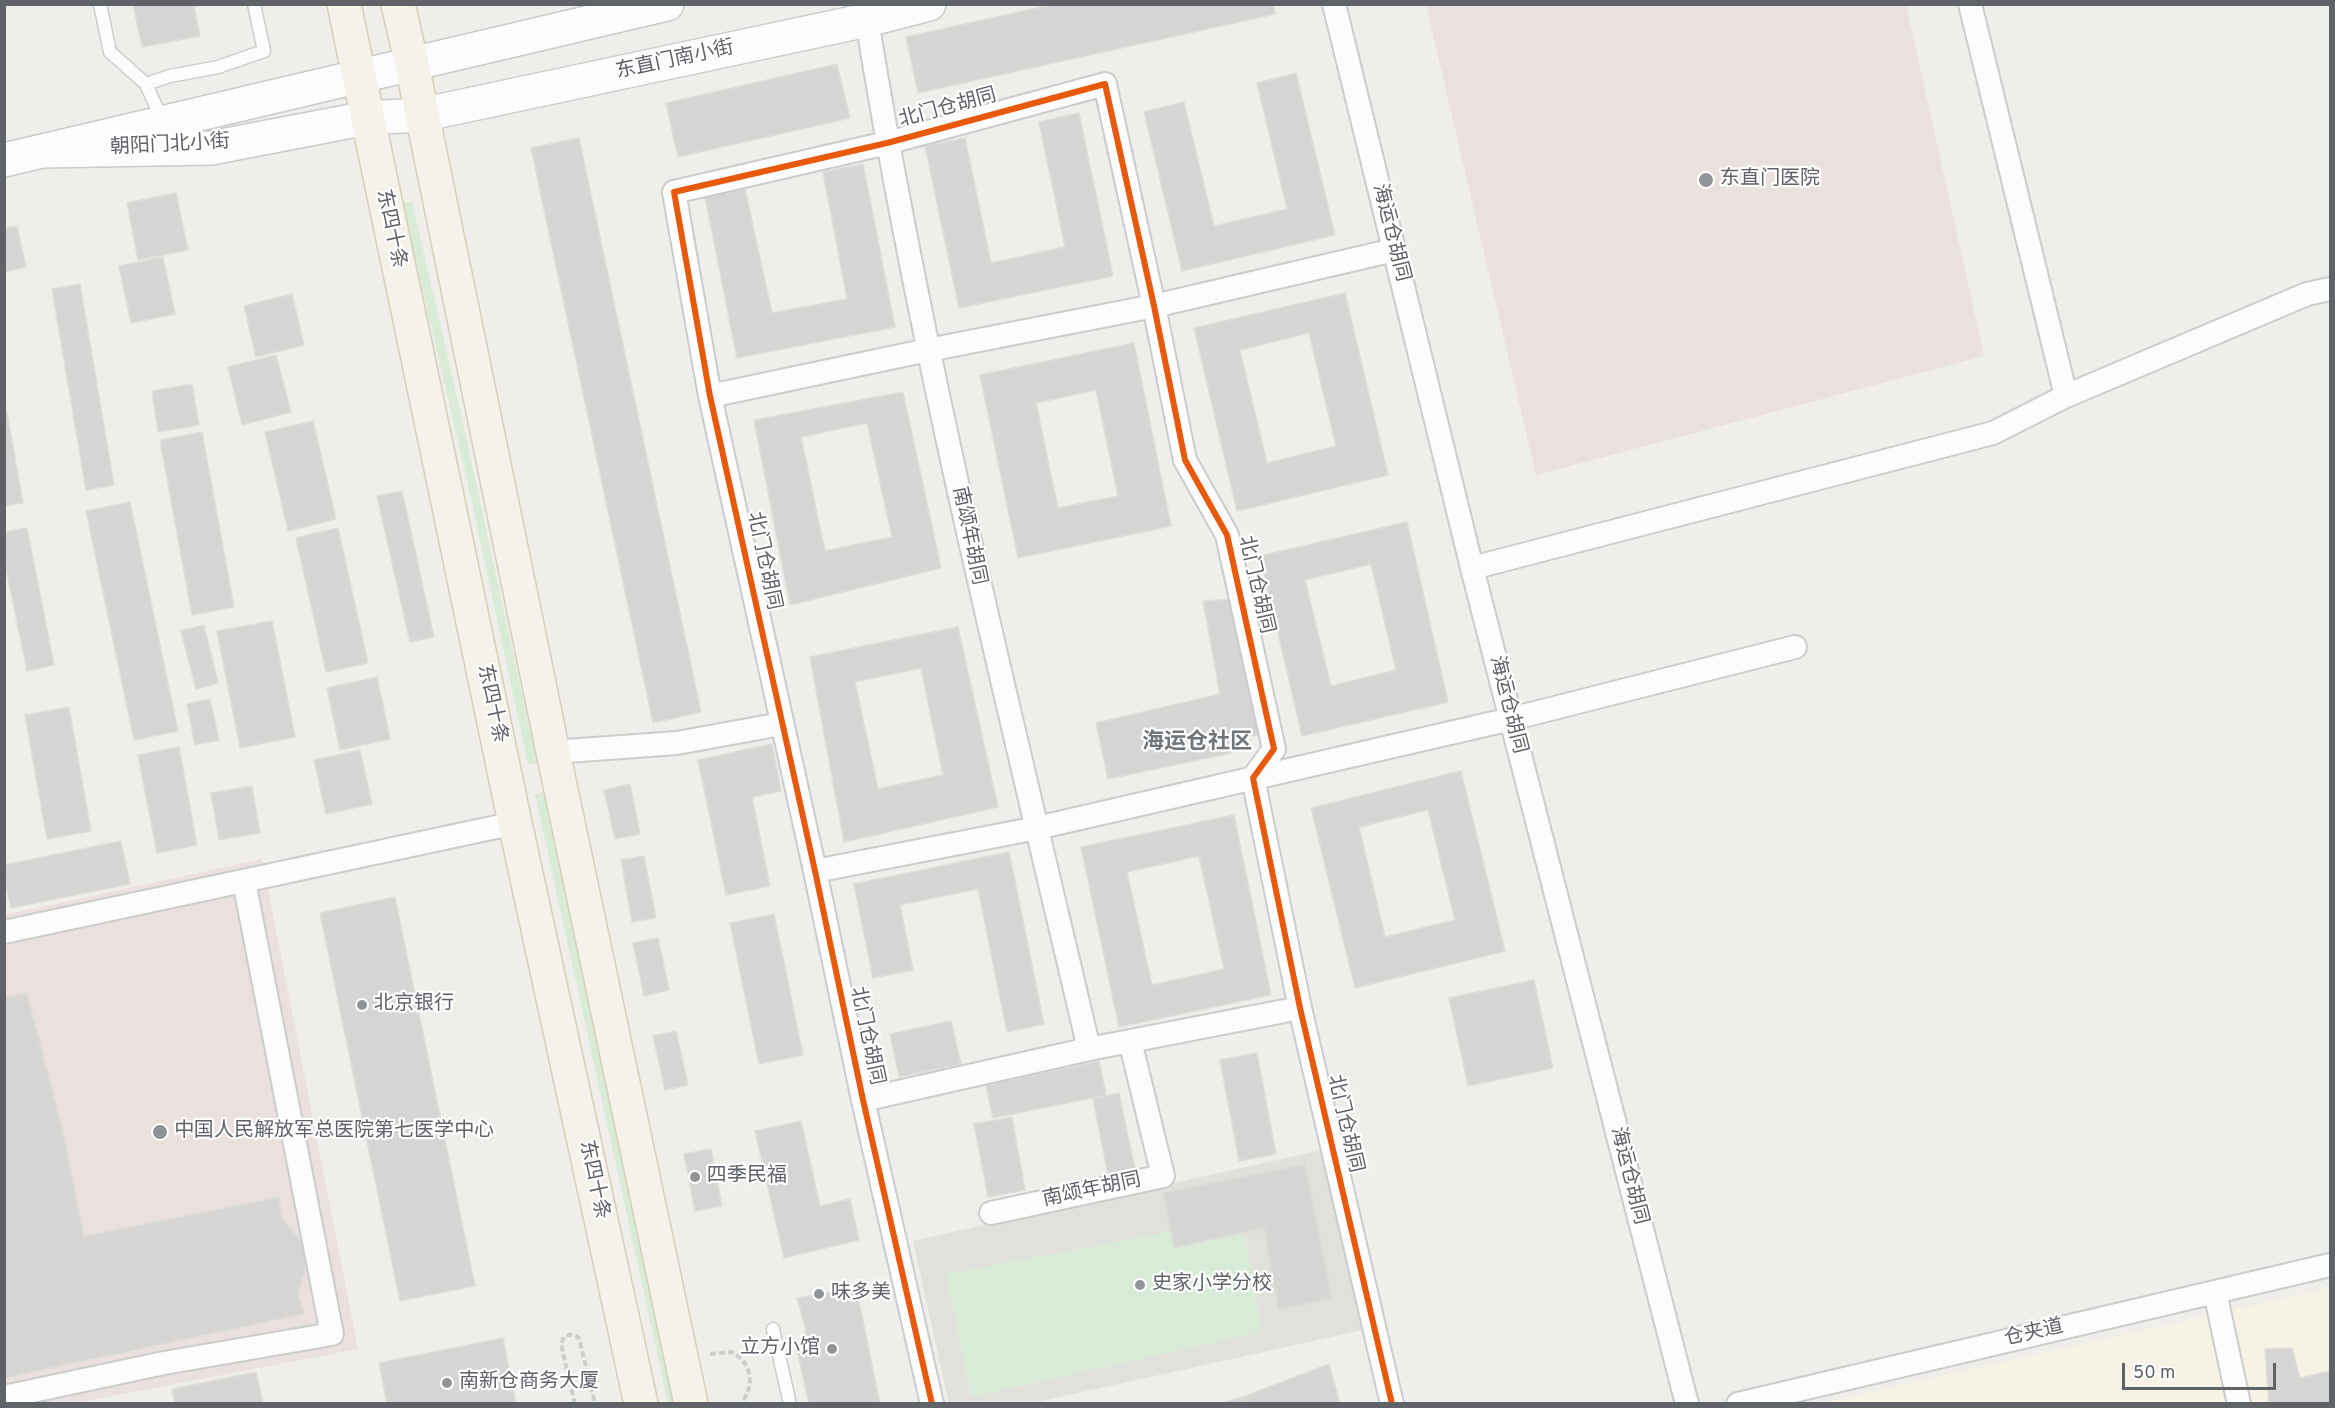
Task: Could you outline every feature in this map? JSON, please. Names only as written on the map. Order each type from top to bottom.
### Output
[{"type":"main road","name":"东四十条","points":[[344,4],[515,823],[641,1404]]},
{"type":"main road","points":[[398,4],[691,1404]]},
{"type":"main road","name":"东直门南小街","points":[[367,118],[422,115],[867,20],[929,4]]},
{"type":"main road","points":[[412,65],[650,6]]},
{"type":"main road","name":"朝阳门北小街","points":[[4,160],[412,65]]},
{"type":"main road","name":"朝阳门北小街","points":[[43,151],[211,148],[367,118]]},
{"type":"street","name":"海运仓胡同","points":[[1334,4],[1472,568],[1687,1404]]},
{"type":"street","points":[[1970,4],[2066,396]]},
{"type":"street","name":"南颂年胡同","points":[[867,20],[887,142],[928,350],[975,567],[1089,1049]]},
{"type":"street","name":"北门仓胡同","points":[[932,1404],[863,1100],[710,396],[674,192],[887,142],[1105,84],[1185,460],[1227,535],[1274,749],[1253,778],[1300,1008],[1392,1404]]},
{"type":"street","points":[[710,396],[1154,306],[1394,250]]},
{"type":"street","points":[[1472,568],[1993,433],[2066,396],[2307,294],[2331,289]]},
{"type":"street","points":[[815,871],[1037,828],[1511,719],[1795,647]]},
{"type":"street","points":[[553,752],[677,743],[781,724]]},
{"type":"street","points":[[4,932],[515,823]]},
{"type":"street","points":[[4,1397],[164,1363],[332,1334],[244,881]]},
{"type":"street","points":[[863,1100],[1089,1049],[1300,1008]]},
{"type":"street","name":"南颂年胡同","points":[[991,1213],[1163,1176],[1130,1041]]},
{"type":"street","name":"仓夹道","points":[[1738,1404],[2331,1265]]},
{"type":"street","points":[[2215,1292],[2239,1404]]},
{"type":"lane","points":[[100,4],[110,52],[146,84],[163,123]]},
{"type":"lane","points":[[146,84],[170,76],[218,68],[264,51],[254,4]]},
{"type":"lane","points":[[773,1329],[790,1404]]},
{"type":"path","points":[[575,1404],[561,1344],[564,1337],[569,1335],[576,1335],[579,1338],[595,1404]]},
{"type":"path","points":[[710,1354],[722,1351],[731,1352],[739,1355],[745,1361],[751,1380],[740,1404]]},
{"type":"shaded area","name":"东直门医院","points":[[1426,5],[1906,5],[1984,356],[1536,475]]},
{"type":"shaded area","name":"中国人民解放军总医院第七医学中心","points":[[262,859],[358,1349],[76,1403],[5,1403],[4,915]]},
{"type":"shaded area","name":"史家小学分校","points":[[1327,1149],[1367,1329],[1032,1403],[949,1403],[913,1241]]},
{"type":"shaded area","points":[[2330,1288],[2330,1403],[1822,1403]]},
{"type":"green space","points":[[402,202],[412,202],[537,763],[528,764],[466,475]]},
{"type":"green space","points":[[544,792],[676,1403],[668,1403],[535,794]]},
{"type":"green space","points":[[1242,1218],[1262,1332],[971,1397],[946,1274]]},
{"type":"building","points":[[133,4],[208,4],[194,7],[200,36],[142,47]]},
{"type":"building","points":[[1055,4],[1273,4],[1275,14],[918,93],[906,37]]},
{"type":"building","points":[[837,64],[850,118],[678,157],[666,103]]},
{"type":"building","points":[[1296,73],[1335,235],[1182,271],[1144,112],[1184,102],[1214,226],[1287,209],[1257,83]]},
{"type":"building","points":[[1079,113],[1113,276],[959,308],[925,146],[965,138],[991,263],[1065,247],[1039,122]]},
{"type":"building","points":[[579,138],[701,712],[653,723],[531,148]]},
{"type":"building","points":[[863,164],[895,327],[737,358],[705,197],[745,189],[772,313],[847,299],[823,172]]},
{"type":"building","points":[[176,193],[188,250],[138,260],[127,203]]},
{"type":"building","points":[[17,226],[26,267],[4,272],[4,228]]},
{"type":"building","points":[[163,257],[175,314],[131,323],[119,266]]},
{"type":"building","points":[[80,284],[114,485],[86,490],[52,289]]},
{"type":"building","points":[[1345,293],[1388,475],[1237,511],[1194,328]],"holes":[[[1309,333],[1336,446],[1267,463],[1240,350]]]},
{"type":"building","points":[[292,294],[304,345],[256,357],[244,306]]},
{"type":"building","points":[[1134,343],[1171,526],[1018,558],[980,375]],"holes":[[[1096,390],[1118,496],[1058,508],[1036,403]]]},
{"type":"building","points":[[276,355],[291,412],[242,425],[228,367]]},
{"type":"building","points":[[192,384],[199,425],[158,432],[152,391]]},
{"type":"building","points":[[903,392],[941,568],[790,605],[754,420]],"holes":[[[867,423],[892,537],[825,551],[801,437]]]},
{"type":"building","points":[[4,396],[23,503],[4,506]]},
{"type":"building","points":[[313,421],[336,519],[288,531],[265,432]]},
{"type":"building","points":[[202,432],[234,607],[192,615],[160,440]]},
{"type":"building","points":[[402,491],[434,637],[410,642],[377,496]]},
{"type":"building","points":[[130,502],[178,731],[134,740],[86,511]]},
{"type":"building","points":[[1407,522],[1448,702],[1302,736],[1260,556]],"holes":[[[1371,564],[1396,670],[1331,686],[1305,580]]]},
{"type":"building","points":[[27,528],[54,665],[27,671],[4,558],[4,532]]},
{"type":"building","points":[[338,528],[368,663],[326,672],[296,538]]},
{"type":"building","points":[[1235,599],[1262,734],[1229,739],[1232,753],[1108,779],[1096,723],[1220,694],[1203,601]]},
{"type":"building","points":[[272,621],[295,737],[240,748],[217,631]]},
{"type":"building","points":[[204,625],[218,683],[196,689],[181,631]]},
{"type":"building","points":[[958,627],[998,807],[844,842],[810,657]],"holes":[[[921,668],[943,775],[878,789],[855,682]]]},
{"type":"building","points":[[377,677],[390,739],[340,750],[327,688]]},
{"type":"building","points":[[210,699],[219,740],[195,745],[187,704]]},
{"type":"building","points":[[69,707],[91,831],[47,839],[25,715]]},
{"type":"building","points":[[772,744],[781,791],[752,797],[770,886],[726,895],[698,760]]},
{"type":"building","points":[[179,747],[197,845],[157,853],[138,755]]},
{"type":"building","points":[[360,750],[372,804],[326,814],[314,760]]},
{"type":"building","points":[[1461,771],[1505,951],[1355,988],[1311,808]],"holes":[[[1428,810],[1455,920],[1385,937],[1359,827]]]},
{"type":"building","points":[[630,784],[640,834],[615,839],[604,790]]},
{"type":"building","points":[[252,786],[260,833],[219,840],[211,793]]},
{"type":"building","points":[[1234,815],[1271,995],[1119,1027],[1081,847]],"holes":[[[1199,856],[1224,969],[1152,985],[1127,872]]]},
{"type":"building","points":[[121,841],[130,884],[11,908],[4,877],[4,865]]},
{"type":"building","points":[[1009,852],[1044,1024],[1007,1032],[978,889],[900,905],[913,970],[873,978],[854,884]]},
{"type":"building","points":[[644,856],[656,918],[632,922],[621,860]]},
{"type":"building","points":[[395,897],[475,1286],[400,1301],[320,913]]},
{"type":"building","points":[[774,914],[803,1055],[759,1064],[730,923]]},
{"type":"building","points":[[658,938],[669,990],[644,996],[633,943]]},
{"type":"building","points":[[1534,980],[1553,1068],[1468,1086],[1449,998]]},
{"type":"building","points":[[27,993],[63,1132],[84,1236],[279,1197],[282,1218],[302,1242],[307,1264],[298,1293],[304,1314],[4,1378],[4,997]]},
{"type":"building","points":[[951,1021],[961,1064],[899,1077],[890,1034]]},
{"type":"building","points":[[676,1031],[688,1085],[665,1090],[653,1036]]},
{"type":"building","points":[[1257,1053],[1276,1154],[1239,1161],[1220,1060]]},
{"type":"building","points":[[1099,1061],[1106,1095],[993,1118],[986,1085]]},
{"type":"building","points":[[1119,1093],[1135,1169],[1108,1174],[1093,1099]]},
{"type":"building","points":[[1012,1117],[1025,1190],[988,1197],[974,1124]]},
{"type":"building","points":[[801,1121],[820,1206],[850,1199],[859,1240],[784,1258],[755,1131]]},
{"type":"building","points":[[711,1149],[722,1206],[695,1211],[684,1154]]},
{"type":"building","points":[[1305,1164],[1332,1298],[1278,1310],[1264,1228],[1174,1248],[1163,1193]]},
{"type":"building","points":[[856,1287],[880,1404],[809,1404],[797,1350],[806,1329],[797,1298]]},
{"type":"building","name":"南新仓商务大厦","points":[[503,1338],[516,1404],[387,1404],[379,1363]]},
{"type":"building","points":[[2292,1348],[2300,1378],[2330,1371],[2330,1404],[2269,1404],[2265,1349]]},
{"type":"building","points":[[1329,1364],[1340,1404],[1244,1404],[1243,1397]]},
{"type":"building","points":[[256,1372],[263,1404],[175,1404],[172,1389]]},
{"type":"building","points":[[1243,1397],[1244,1404],[1217,1404]]},
{"type":"cycle path","points":[[932,1404],[863,1100],[710,396],[674,192],[887,143],[1105,84],[1185,460],[1227,535],[1274,749],[1253,778],[1300,1008],[1392,1404]]},
{"type":"place","name":"东直门医院","points":[[1706,180]]},
{"type":"place","name":"北京银行","points":[[362,1005]]},
{"type":"place","name":"中国人民解放军总医院第七医学中心","points":[[160,1132]]},
{"type":"place","name":"四季民福","points":[[695,1177]]},
{"type":"place","name":"史家小学分校","points":[[1140,1285]]},
{"type":"place","name":"味多美","points":[[819,1294]]},
{"type":"place","name":"立方小馆","points":[[832,1349]]},
{"type":"place","name":"南新仓商务大厦","points":[[447,1383]]},
{"type":"district","name":"海运仓社区","points":[[1197,744]]}]
